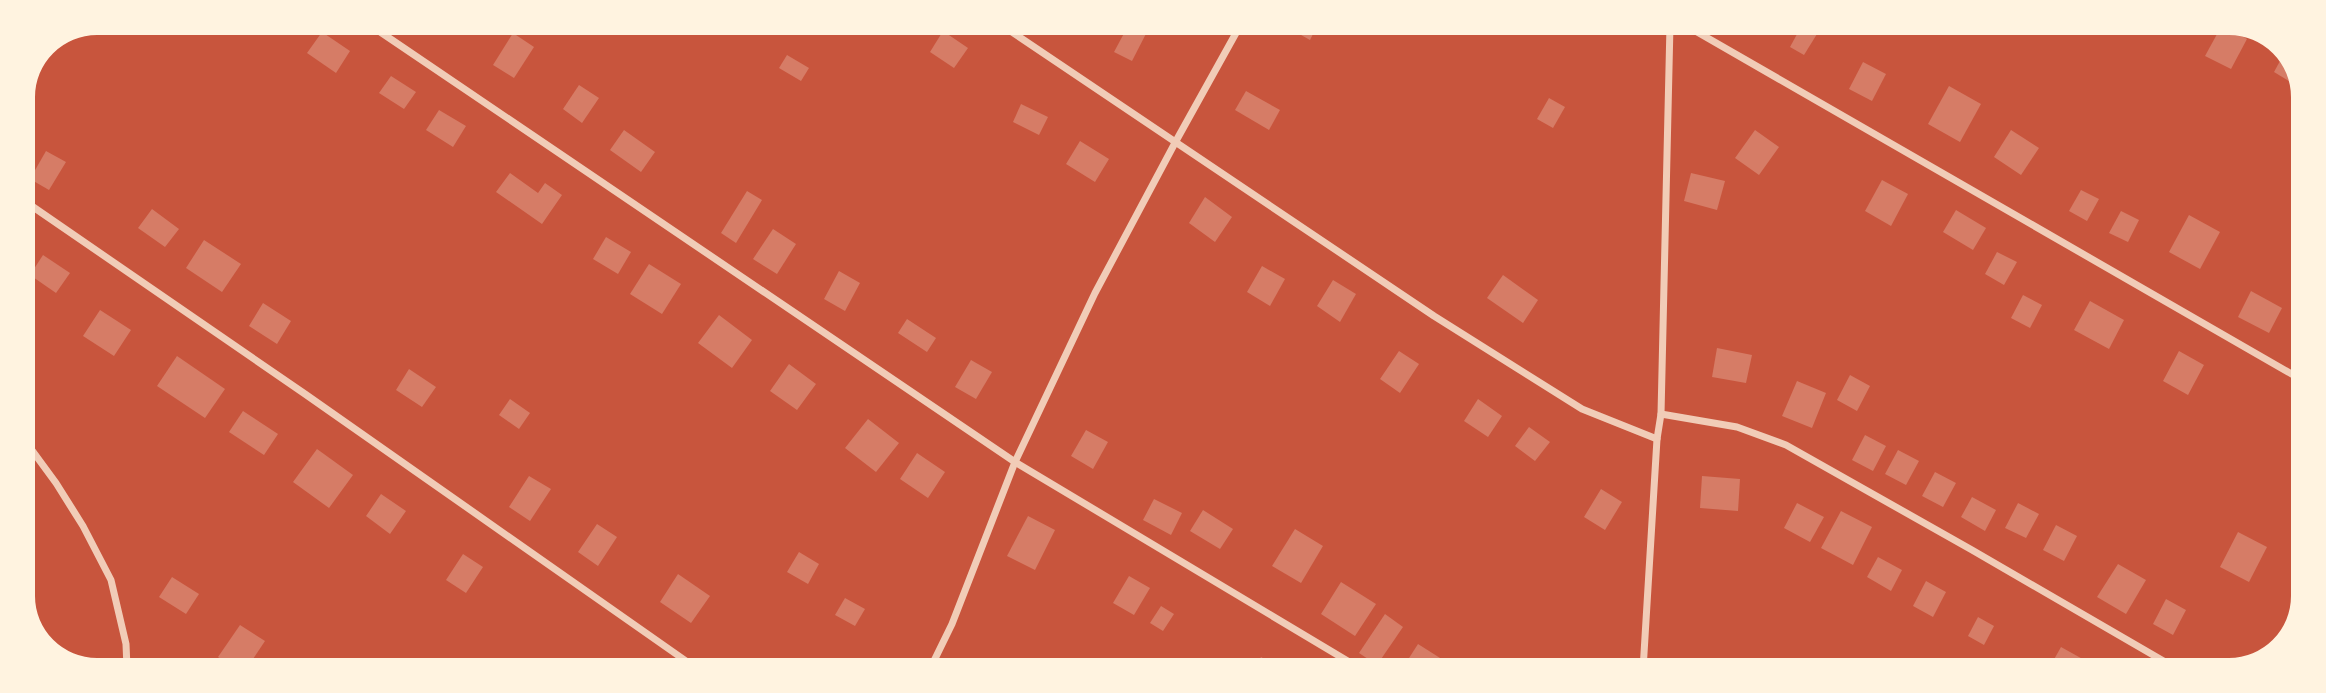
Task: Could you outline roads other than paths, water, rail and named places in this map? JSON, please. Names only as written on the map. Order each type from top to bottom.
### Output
[{"type":"street","points":[[385,35],[1015,462],[1343,658]]},
{"type":"street","points":[[1017,35],[1434,316],[1582,409],[1657,439]]},
{"type":"street","points":[[935,658],[952,624],[1015,462],[1095,293],[1235,35]]},
{"type":"street","points":[[1644,658],[1657,439],[1661,414],[1670,35]]},
{"type":"street","points":[[1702,35],[2291,374]]},
{"type":"street","points":[[35,208],[682,658]]},
{"type":"street","points":[[1661,414],[1737,427],[1786,445],[2158,658]]},
{"type":"street","points":[[35,454],[83,526],[111,580],[126,644],[127,658]]}]
